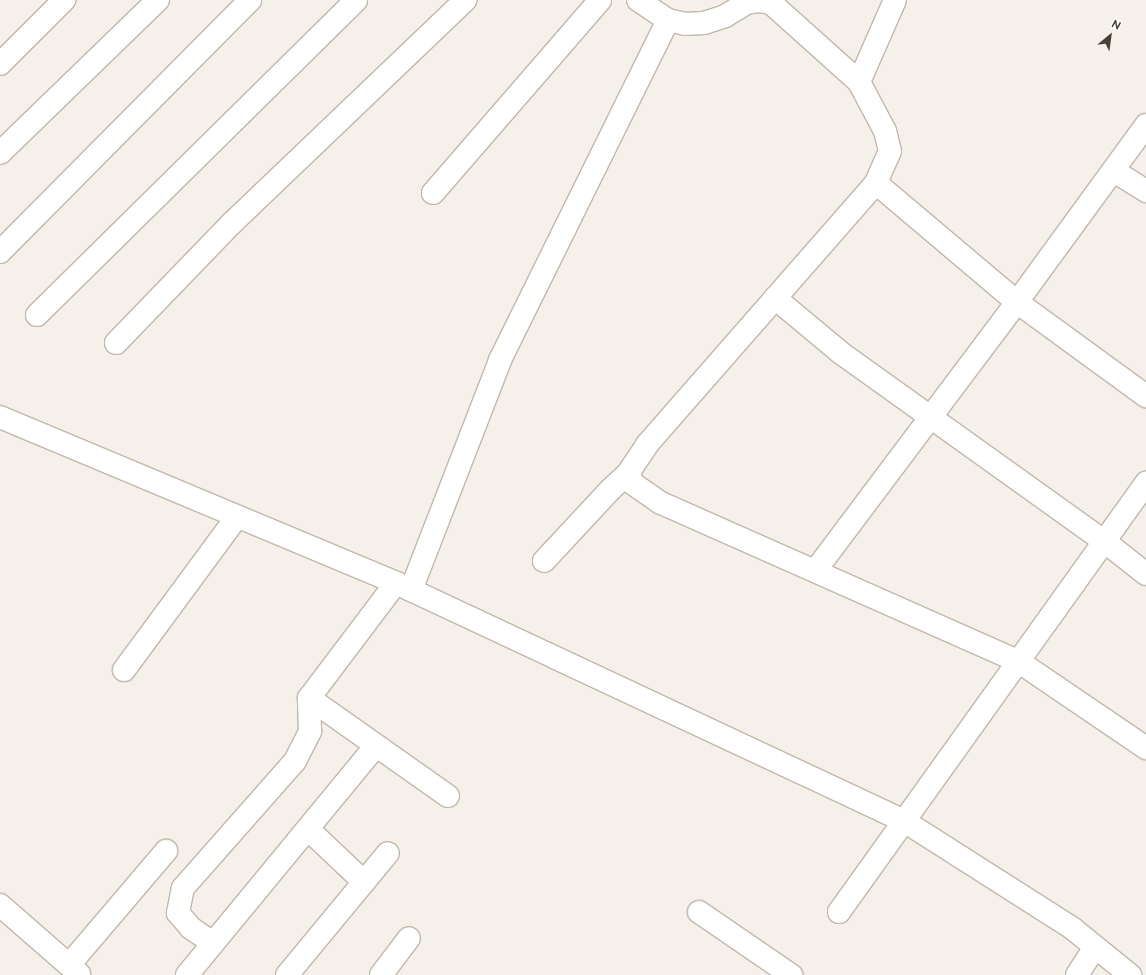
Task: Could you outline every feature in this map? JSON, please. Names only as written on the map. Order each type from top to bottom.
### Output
[{"type":"street","points":[[0,64],[64,0]]},
{"type":"street","points":[[0,153],[158,0]]},
{"type":"street","points":[[0,252],[250,0]]},
{"type":"street","points":[[37,315],[356,0]]},
{"type":"street","points":[[116,343],[232,223],[465,0]]},
{"type":"street","points":[[433,193],[600,0]]},
{"type":"street","points":[[544,561],[610,490],[629,472],[647,445],[876,183],[890,152],[885,131],[859,82],[771,3],[758,1],[747,3],[725,16],[704,23],[686,24],[668,20],[638,0]]},
{"type":"street","points":[[859,82],[895,0]]},
{"type":"street","points":[[213,943],[191,928],[178,913],[183,888],[295,761],[310,732],[309,698],[404,586],[500,360],[668,20]]},
{"type":"street","points":[[815,571],[932,417],[1114,171],[1146,125]]},
{"type":"street","points":[[1114,171],[1146,191]]},
{"type":"street","points":[[876,183],[1017,302],[1146,396]]},
{"type":"street","points":[[775,298],[841,353],[1104,541],[1146,574]]},
{"type":"street","points":[[0,417],[404,586],[904,821],[1072,928],[1130,975]]},
{"type":"street","points":[[629,472],[632,483],[641,491],[661,503],[1018,661],[1146,748]]},
{"type":"street","points":[[839,912],[1146,483]]},
{"type":"street","points":[[124,670],[237,517]]},
{"type":"street","points":[[309,698],[448,796]]},
{"type":"street","points":[[187,975],[376,746]]},
{"type":"street","points":[[308,829],[364,882]]},
{"type":"street","points":[[0,905],[74,970],[166,851]]},
{"type":"street","points":[[287,975],[388,853]]},
{"type":"street","points":[[699,912],[791,975]]},
{"type":"street","points":[[381,975],[409,938]]},
{"type":"street","points":[[1077,975],[1095,947]]}]
